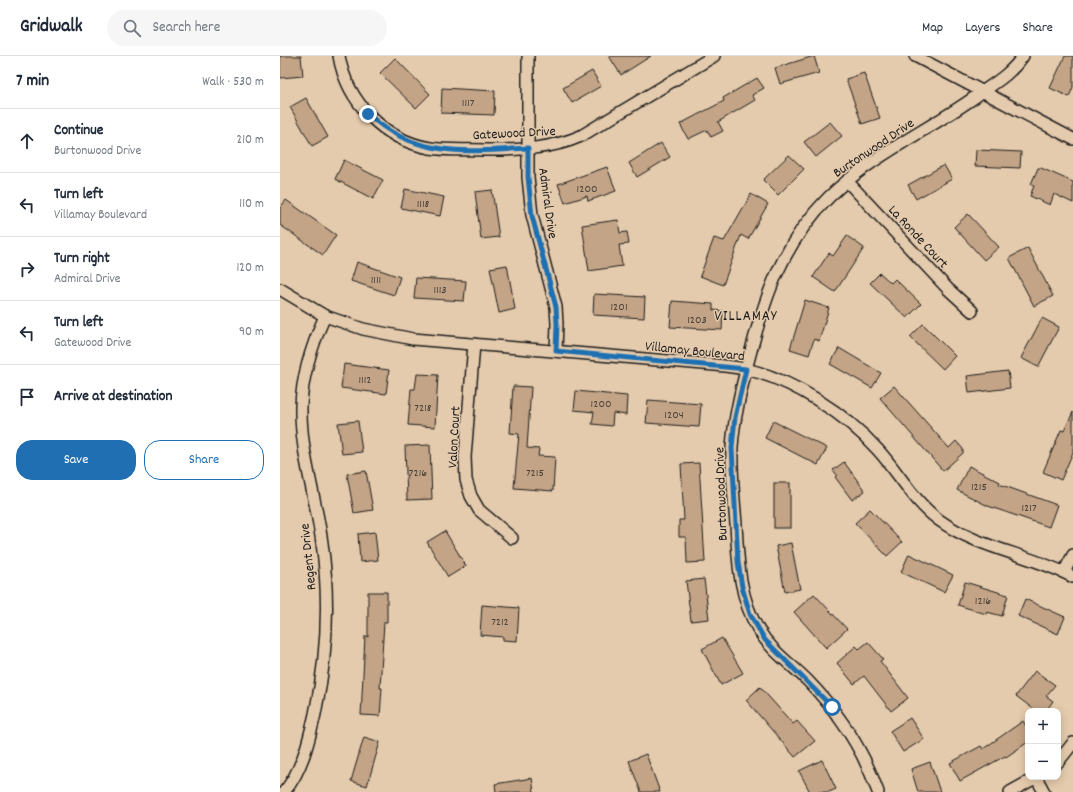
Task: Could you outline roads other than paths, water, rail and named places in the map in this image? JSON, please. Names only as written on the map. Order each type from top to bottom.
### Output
[{"type":"street","name":"Gatewood Drive","points":[[339,56],[348,86],[360,105],[376,122],[403,139],[430,148],[446,149],[528,148],[555,146],[580,136],[714,56]]},
{"type":"street","name":"Admiral Drive","points":[[528,56],[528,177],[532,216],[556,307],[556,351]]},
{"type":"street","points":[[914,56],[1073,139]]},
{"type":"street","name":"Burtonwood Drive","points":[[878,792],[864,757],[845,724],[807,680],[779,656],[765,640],[750,614],[745,600],[738,562],[732,448],[735,417],[746,369],[766,297],[778,269],[792,245],[811,218],[847,181],[865,167],[947,117],[1008,75],[1023,56]]},
{"type":"street","name":"La Ronde Court","points":[[847,181],[948,289],[972,311]]},
{"type":"street","name":"Villamay Boulevard","points":[[280,289],[325,316],[363,329],[390,335],[746,369],[792,387],[827,405],[844,417],[878,450],[920,504],[941,521],[981,542],[1032,558],[1068,574]]},
{"type":"street","name":"Regent Drive","points":[[284,792],[296,775],[304,756],[312,728],[321,680],[325,644],[326,584],[322,543],[304,439],[301,405],[308,362],[325,316]]},
{"type":"street","name":"Valon Court","points":[[474,344],[465,457],[466,480],[471,496],[479,510],[512,538]]},
{"type":"street","points":[[1068,574],[1073,555]]},
{"type":"street","points":[[1061,758],[1073,743]]},
{"type":"street","points":[[1010,792],[1031,780]]},
{"type":"street","points":[[1038,780],[1044,792]]},
{"type":"district","name":"VILLAMAY","points":[[746,315]]}]
